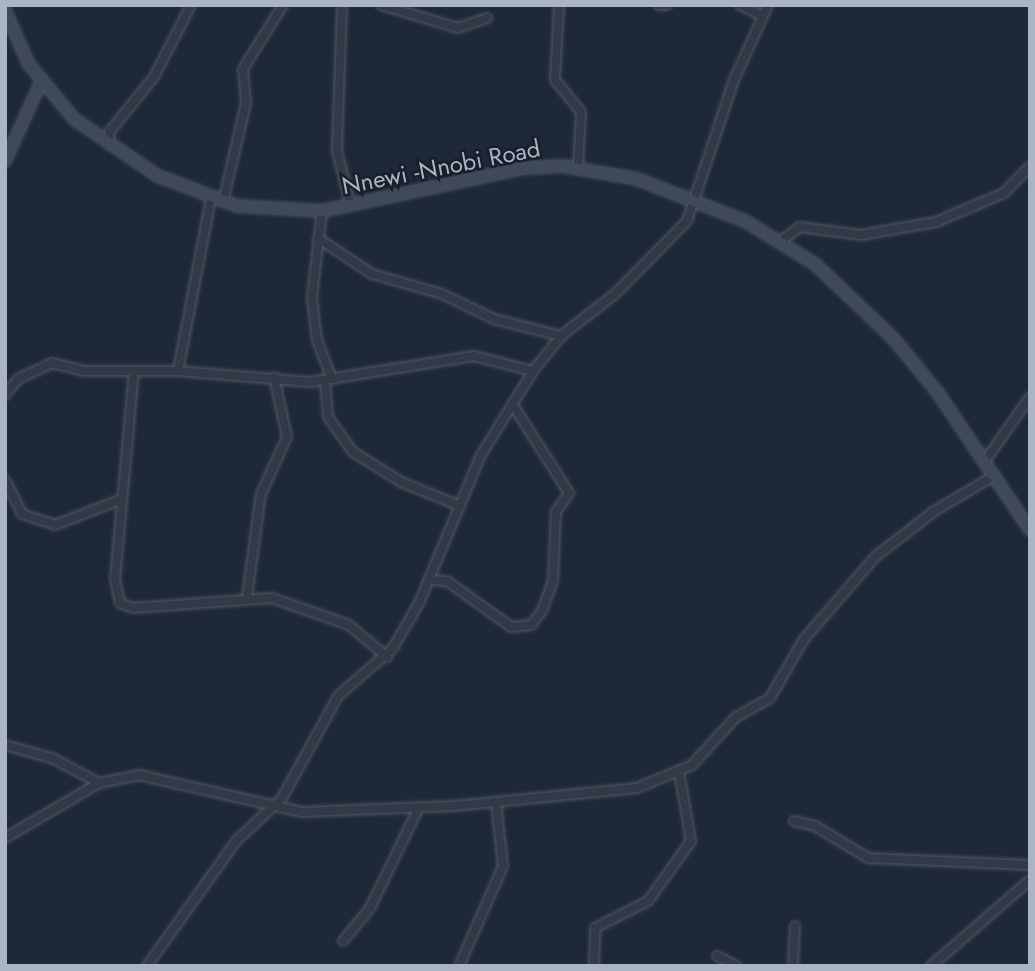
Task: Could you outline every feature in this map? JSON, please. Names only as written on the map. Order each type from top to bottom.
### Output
[{"type":"main road","name":"Nnewi -Nnobi Road","points":[[5,10],[41,82],[74,120],[158,176],[217,200],[279,212],[322,211],[524,168],[578,168],[637,179],[697,200],[782,240],[852,294],[893,338],[995,475],[1030,530]]},
{"type":"main road","points":[[5,161],[41,82]]},
{"type":"street","points":[[108,144],[110,131],[154,77],[191,5]]},
{"type":"street","points":[[178,371],[217,200],[246,103],[243,69],[283,5]]},
{"type":"street","points":[[342,5],[336,142],[351,206]]},
{"type":"street","points":[[381,5],[458,28],[487,18]]},
{"type":"street","points":[[559,5],[555,80],[581,113],[578,168]]},
{"type":"street","points":[[659,5],[667,5]]},
{"type":"street","points":[[740,5],[763,16]]},
{"type":"street","points":[[147,966],[237,840],[272,809],[338,695],[387,657],[428,580],[481,456],[533,371],[561,336],[615,293],[679,230],[697,200],[734,80],[768,5]]},
{"type":"street","points":[[782,240],[800,227],[861,235],[936,222],[1004,193],[1030,166]]},
{"type":"street","points":[[322,211],[313,309],[328,380],[328,417],[353,452],[401,482],[460,506]]},
{"type":"street","points":[[318,238],[372,274],[442,294],[494,319],[561,336]]},
{"type":"street","points":[[5,394],[18,379],[52,363],[84,371],[178,371],[328,380],[474,356],[533,371]]},
{"type":"street","points":[[134,371],[116,578],[120,603],[170,607],[247,597],[289,603],[334,619],[387,657]]},
{"type":"street","points":[[247,597],[261,494],[287,437],[274,377]]},
{"type":"street","points":[[985,461],[1030,397]]},
{"type":"street","points":[[428,580],[447,581],[512,627],[531,625],[542,611],[553,580],[556,512],[569,493],[513,405]]},
{"type":"street","points":[[5,838],[99,783],[139,775],[272,809],[419,807],[615,793],[679,772],[706,753],[736,717],[770,698],[804,639],[875,557],[933,512],[995,475]]},
{"type":"street","points":[[5,480],[23,513],[55,525],[122,499]]},
{"type":"street","points":[[5,745],[54,759],[99,783]]},
{"type":"street","points":[[594,966],[595,928],[648,901],[691,841],[679,772]]},
{"type":"street","points":[[460,964],[503,866],[496,803]]},
{"type":"street","points":[[343,941],[370,908],[419,807]]},
{"type":"street","points":[[794,821],[815,826],[868,858],[1030,865]]},
{"type":"street","points":[[931,966],[1030,880]]},
{"type":"street","points":[[793,966],[795,926]]},
{"type":"street","points":[[717,956],[737,966]]}]
